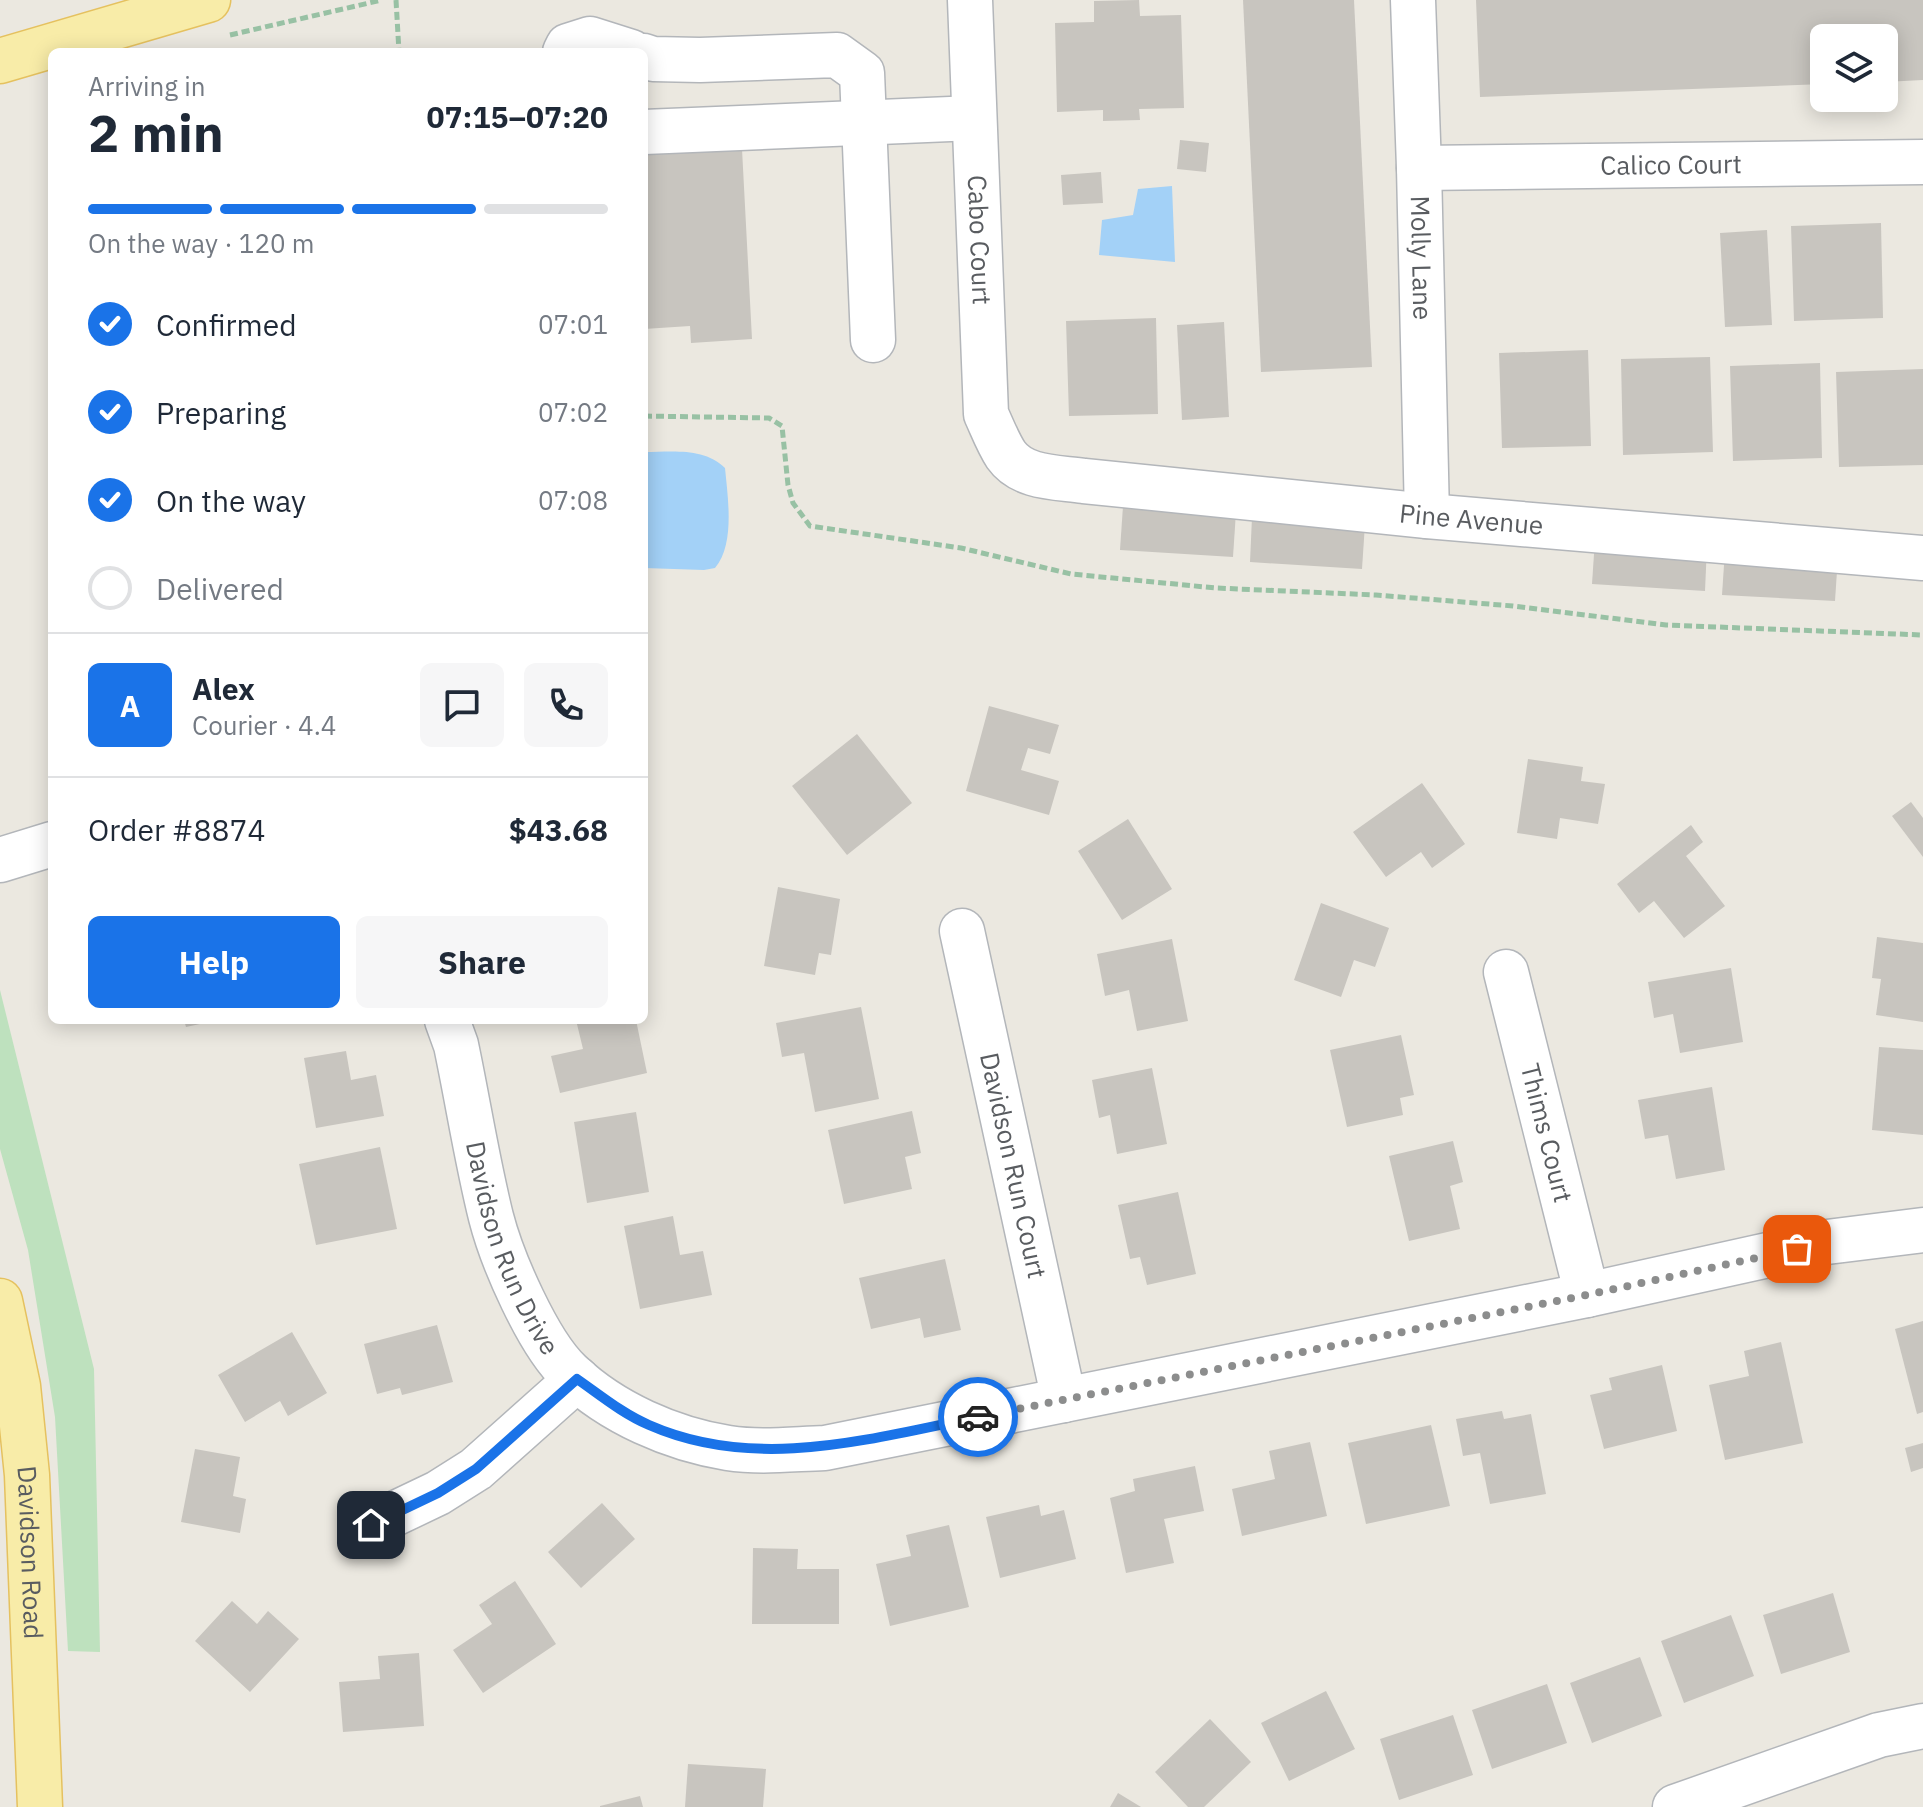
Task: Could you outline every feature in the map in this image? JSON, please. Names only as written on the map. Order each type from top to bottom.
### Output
[{"type":"main road","points":[[65,48],[214,18]]},
{"type":"main road","points":[[0,61],[48,51]]},
{"type":"main road","name":"Davidson Road","points":[[2,1318],[18,1386],[27,1475],[40,1807]]},
{"type":"street","name":"Cabo Court","points":[[970,0],[986,414],[1007,456],[1021,468]]},
{"type":"street","name":"Molly Lane","points":[[1413,0],[1427,516]]},
{"type":"street","points":[[567,48],[590,39],[618,48]]},
{"type":"street","points":[[648,57],[700,60],[837,55],[862,73],[873,340]]},
{"type":"street","points":[[648,132],[974,118]]},
{"type":"street","name":"Calico Court","points":[[1419,168],[1923,162]]},
{"type":"street","name":"Pine Avenue","points":[[1021,468],[1036,475],[1084,481],[1427,516],[1923,558]]},
{"type":"street","points":[[0,860],[48,845]]},
{"type":"street","name":"Davidson Run Court","points":[[962,931],[1064,1400]]},
{"type":"street","name":"Thims Court","points":[[1506,972],[1587,1295]]},
{"type":"street","name":"Davidson Run Drive","points":[[448,1024],[456,1045],[491,1218],[513,1282],[545,1338],[567,1371],[648,1425],[727,1448],[766,1451],[825,1448],[1587,1295],[1827,1242],[1923,1230]]},
{"type":"street","points":[[371,1525],[438,1493],[476,1469],[577,1379]]},
{"type":"street","points":[[1675,1807],[1879,1735],[1923,1726]]},
{"type":"path","points":[[214,18],[382,0]]},
{"type":"path","points":[[396,0],[399,48]]},
{"type":"path","points":[[648,416],[769,418],[782,426],[788,485],[793,503],[810,526],[961,548],[1071,574],[1216,588],[1376,595],[1513,606],[1666,625],[1923,635]]},
{"type":"green space","points":[[0,990],[94,1369],[100,1652],[68,1651],[55,1417],[28,1250],[0,1149]]},
{"type":"water","points":[[1172,186],[1175,262],[1099,255],[1102,220],[1133,215],[1138,189]]},
{"type":"water","points":[[648,452],[698,454],[717,461],[725,468],[728,534],[715,568],[648,568]]},
{"type":"building","points":[[1139,0],[1140,16],[1181,15],[1184,108],[1139,109],[1140,120],[1103,121],[1103,110],[1057,112],[1055,23],[1094,22],[1094,1]]},
{"type":"building","points":[[1243,0],[1354,0],[1372,367],[1261,372]]},
{"type":"building","points":[[1476,0],[1923,0],[1923,80],[1898,81],[1898,24],[1810,24],[1810,85],[1480,97]]},
{"type":"building","points":[[1180,140],[1209,143],[1206,172],[1177,169]]},
{"type":"building","points":[[742,149],[752,339],[691,343],[690,326],[648,329],[648,150]]},
{"type":"building","points":[[1101,172],[1103,203],[1063,205],[1061,175]]},
{"type":"building","points":[[1881,223],[1883,318],[1794,321],[1791,226]]},
{"type":"building","points":[[1767,230],[1772,325],[1725,327],[1720,233]]},
{"type":"building","points":[[1156,318],[1158,414],[1069,416],[1066,321]]},
{"type":"building","points":[[1224,322],[1229,417],[1182,420],[1177,325]]},
{"type":"building","points":[[1588,350],[1591,446],[1502,448],[1499,353]]},
{"type":"building","points":[[1710,357],[1713,452],[1623,455],[1621,359]]},
{"type":"building","points":[[1820,363],[1822,458],[1733,461],[1730,366]]},
{"type":"building","points":[[1923,369],[1923,465],[1839,467],[1836,372]]},
{"type":"building","points":[[1123,506],[1236,512],[1233,557],[1120,550]]},
{"type":"building","points":[[1252,517],[1365,524],[1362,569],[1250,562]]},
{"type":"building","points":[[1595,539],[1707,546],[1705,591],[1592,584]]},
{"type":"building","points":[[1725,550],[1838,556],[1835,601],[1722,595]]},
{"type":"building","points":[[989,706],[1059,725],[1050,754],[1028,748],[1021,770],[1059,781],[1049,815],[966,791]]},
{"type":"building","points":[[857,734],[912,803],[847,855],[792,786]]},
{"type":"building","points":[[1528,759],[1583,767],[1581,781],[1605,784],[1598,824],[1560,818],[1557,839],[1517,833]]},
{"type":"building","points":[[1422,783],[1465,844],[1432,868],[1421,852],[1386,877],[1353,832]]},
{"type":"building","points":[[1911,802],[1923,818],[1923,857],[1892,816]]},
{"type":"building","points":[[1128,819],[1172,889],[1122,920],[1078,851]]},
{"type":"building","points":[[1691,825],[1703,842],[1686,856],[1725,906],[1684,938],[1654,901],[1639,913],[1617,884]]},
{"type":"building","points":[[778,887],[840,899],[831,955],[819,953],[815,975],[764,966]]},
{"type":"building","points":[[1321,903],[1389,928],[1375,967],[1354,960],[1341,997],[1294,980]]},
{"type":"building","points":[[1877,937],[1923,943],[1923,1022],[1876,1015],[1881,979],[1872,978]]},
{"type":"building","points":[[1172,939],[1188,1021],[1137,1031],[1129,990],[1105,996],[1097,954]]},
{"type":"building","points":[[1731,968],[1743,1042],[1680,1053],[1673,1014],[1654,1018],[1648,982]]},
{"type":"building","points":[[861,1007],[879,1099],[815,1112],[804,1053],[782,1057],[776,1023]]},
{"type":"building","points":[[577,1024],[637,1024],[647,1073],[560,1093],[551,1056],[583,1049]]},
{"type":"building","points":[[1401,1035],[1414,1095],[1400,1098],[1403,1115],[1347,1127],[1330,1050]]},
{"type":"building","points":[[1879,1047],[1923,1050],[1923,1135],[1872,1130]]},
{"type":"building","points":[[346,1051],[351,1080],[376,1075],[384,1116],[316,1128],[304,1058]]},
{"type":"building","points":[[1152,1068],[1167,1144],[1117,1154],[1110,1115],[1099,1118],[1092,1080]]},
{"type":"building","points":[[1712,1087],[1725,1170],[1676,1179],[1668,1135],[1645,1139],[1638,1100]]},
{"type":"building","points":[[912,1111],[921,1153],[905,1157],[912,1189],[844,1204],[828,1130]]},
{"type":"building","points":[[636,1112],[649,1192],[587,1203],[574,1122]]},
{"type":"building","points":[[1453,1141],[1463,1182],[1450,1186],[1460,1229],[1409,1241],[1389,1156]]},
{"type":"building","points":[[380,1147],[397,1229],[316,1245],[299,1164]]},
{"type":"building","points":[[1178,1192],[1196,1274],[1147,1285],[1140,1257],[1130,1259],[1118,1205]]},
{"type":"building","points":[[673,1216],[680,1255],[703,1251],[712,1295],[640,1309],[624,1226]]},
{"type":"building","points":[[945,1259],[961,1330],[924,1338],[920,1318],[871,1329],[859,1278]]},
{"type":"building","points":[[1923,1321],[1923,1412],[1917,1414],[1895,1329]]},
{"type":"building","points":[[437,1325],[453,1382],[402,1395],[400,1388],[377,1394],[364,1344]]},
{"type":"building","points":[[292,1332],[327,1393],[288,1416],[280,1401],[245,1422],[218,1375]]},
{"type":"building","points":[[1781,1342],[1803,1443],[1725,1460],[1709,1385],[1749,1376],[1744,1351]]},
{"type":"building","points":[[1662,1365],[1677,1431],[1604,1449],[1590,1395],[1612,1390],[1609,1378]]},
{"type":"building","points":[[1502,1411],[1504,1419],[1531,1414],[1546,1494],[1490,1504],[1480,1453],[1463,1456],[1456,1419]]},
{"type":"building","points":[[1431,1425],[1450,1506],[1366,1524],[1348,1443]]},
{"type":"building","points":[[1310,1442],[1327,1516],[1242,1536],[1232,1489],[1275,1479],[1269,1451]]},
{"type":"building","points":[[1923,1443],[1923,1468],[1911,1472],[1905,1448]]},
{"type":"building","points":[[195,1449],[240,1457],[233,1496],[246,1499],[240,1533],[181,1522]]},
{"type":"building","points":[[1195,1466],[1204,1511],[1164,1519],[1174,1563],[1126,1573],[1110,1498],[1135,1491],[1133,1479]]},
{"type":"building","points":[[602,1503],[635,1539],[581,1588],[548,1552]]},
{"type":"building","points":[[1039,1505],[1041,1516],[1064,1510],[1076,1559],[1000,1578],[986,1517]]},
{"type":"building","points":[[949,1525],[969,1607],[890,1626],[876,1564],[911,1556],[906,1535]]},
{"type":"building","points":[[753,1548],[798,1549],[797,1569],[839,1569],[839,1624],[752,1624]]},
{"type":"building","points":[[515,1581],[556,1644],[483,1693],[453,1650],[492,1624],[479,1605]]},
{"type":"building","points":[[1833,1593],[1850,1652],[1781,1674],[1763,1615]]},
{"type":"building","points":[[232,1601],[257,1624],[268,1611],[299,1639],[250,1692],[195,1641]]},
{"type":"building","points":[[1731,1615],[1754,1676],[1684,1703],[1661,1641]]},
{"type":"building","points":[[419,1653],[424,1726],[343,1732],[339,1682],[380,1679],[378,1656]]},
{"type":"building","points":[[1640,1657],[1662,1716],[1592,1743],[1570,1683]]},
{"type":"building","points":[[1547,1684],[1567,1743],[1492,1769],[1472,1710]]},
{"type":"building","points":[[1326,1691],[1355,1749],[1289,1781],[1261,1723]]},
{"type":"building","points":[[1453,1715],[1473,1775],[1399,1800],[1380,1739]]},
{"type":"building","points":[[1210,1719],[1251,1762],[1204,1807],[1188,1807],[1155,1772]]},
{"type":"building","points":[[688,1764],[766,1769],[763,1807],[685,1807]]},
{"type":"building","points":[[1118,1793],[1141,1807],[1110,1807]]},
{"type":"building","points":[[640,1796],[643,1807],[600,1807],[600,1806]]},
{"type":"way so far","points":[[978,1417],[1587,1295],[1797,1249]]},
{"type":"route","points":[[371,1525],[438,1493],[476,1469],[577,1379],[648,1425],[727,1448],[766,1451],[825,1448],[978,1417]]}]
